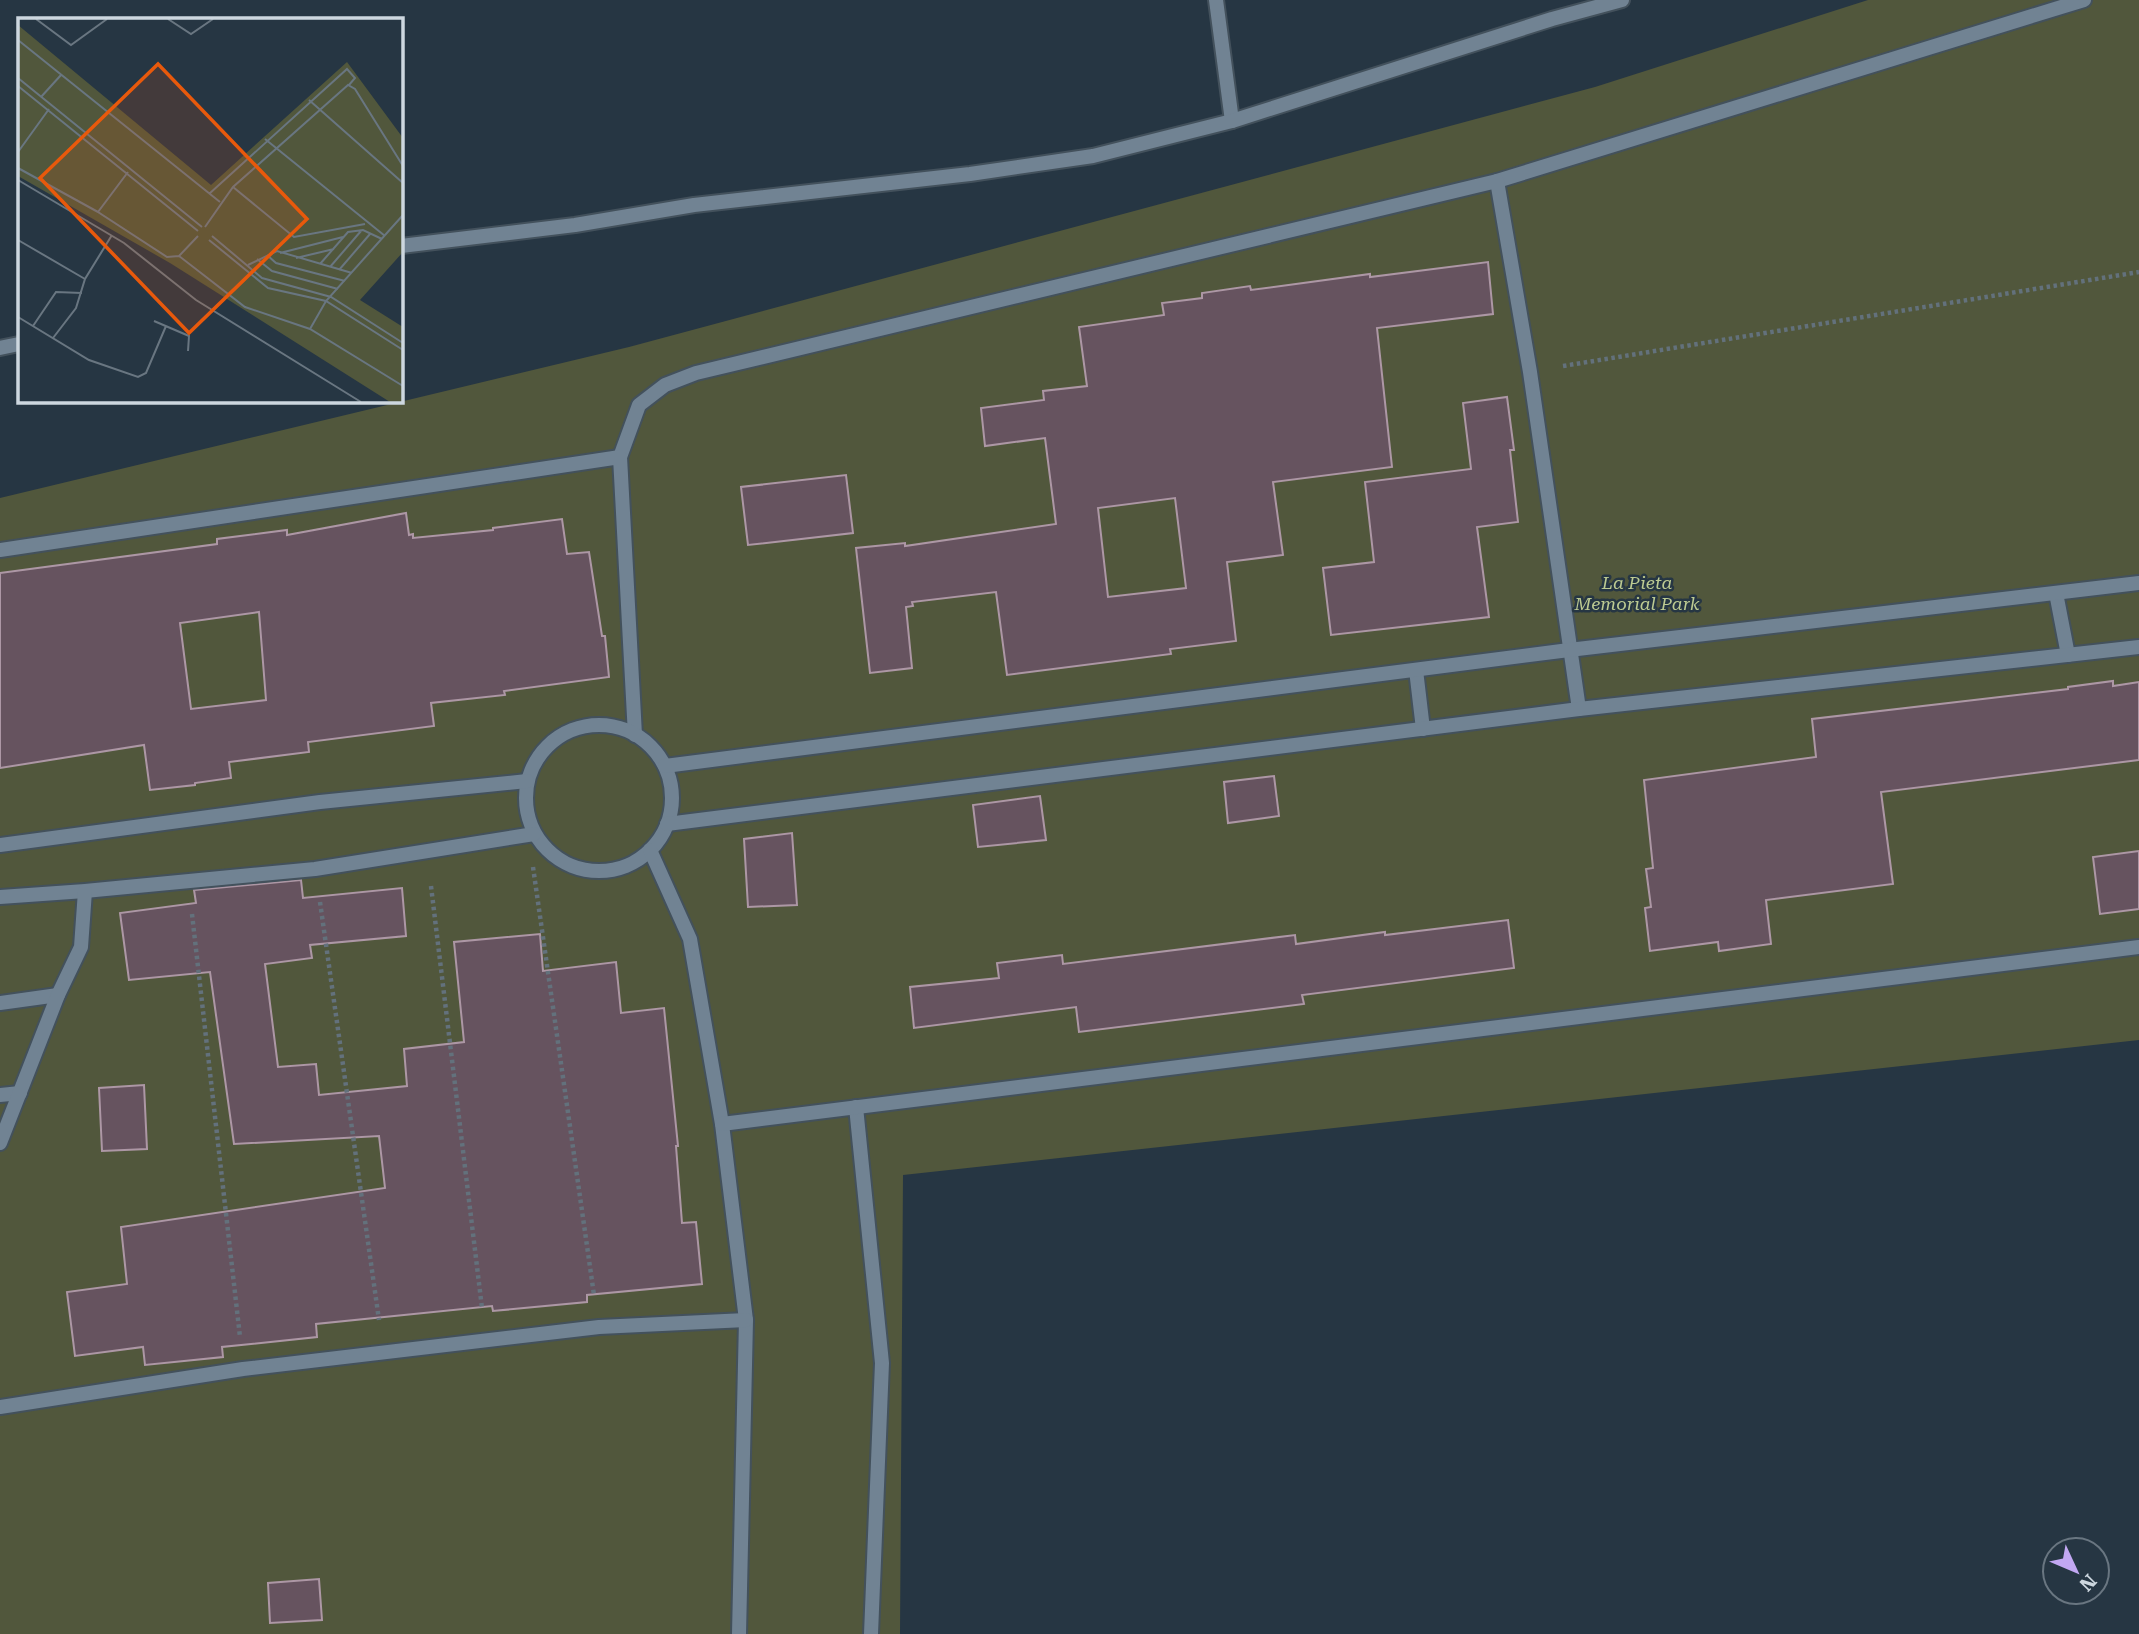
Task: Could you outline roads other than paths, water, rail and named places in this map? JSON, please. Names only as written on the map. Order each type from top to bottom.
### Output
[{"type":"street","points":[[1216,0],[1232,121]]},
{"type":"street","points":[[402,246],[575,225],[694,205],[970,174],[1080,158],[1232,121],[1552,19],[1622,0]]},
{"type":"street","points":[[635,735],[620,457],[639,405],[665,385],[696,373],[1497,181],[2084,0]]},
{"type":"street","points":[[1497,181],[1530,372],[1579,709]]},
{"type":"street","points":[[0,348],[18,344]]},
{"type":"street","points":[[0,550],[620,457]]},
{"type":"street","points":[[665,766],[1569,650],[2139,583]]},
{"type":"street","points":[[2056,593],[2068,655]]},
{"type":"street","points":[[667,824],[1579,709],[2139,647]]},
{"type":"street","points":[[1416,670],[1423,729]]},
{"type":"street","points":[[592,725],[614,726],[647,743],[665,766],[671,785],[672,805],[667,824],[650,850],[632,863],[611,870],[588,871],[566,864],[548,852],[531,834],[525,799],[527,782],[535,761],[551,744],[570,731],[592,725]]},
{"type":"street","points":[[0,845],[320,802],[527,782]]},
{"type":"street","points":[[0,897],[315,869],[531,834]]},
{"type":"street","points":[[650,850],[690,939],[722,1124],[746,1320],[739,1634]]},
{"type":"street","points":[[0,1143],[58,995],[81,947],[85,891]]},
{"type":"street","points":[[722,1124],[2139,947]]},
{"type":"street","points":[[0,1003],[58,995]]},
{"type":"street","points":[[0,1095],[20,1093]]},
{"type":"street","points":[[856,1108],[882,1363],[871,1634]]},
{"type":"street","points":[[0,1407],[243,1369],[383,1352],[599,1327],[746,1320]]},
{"type":"park label","name":"La Pieta Memorial Park","points":[[1637,592]]}]
